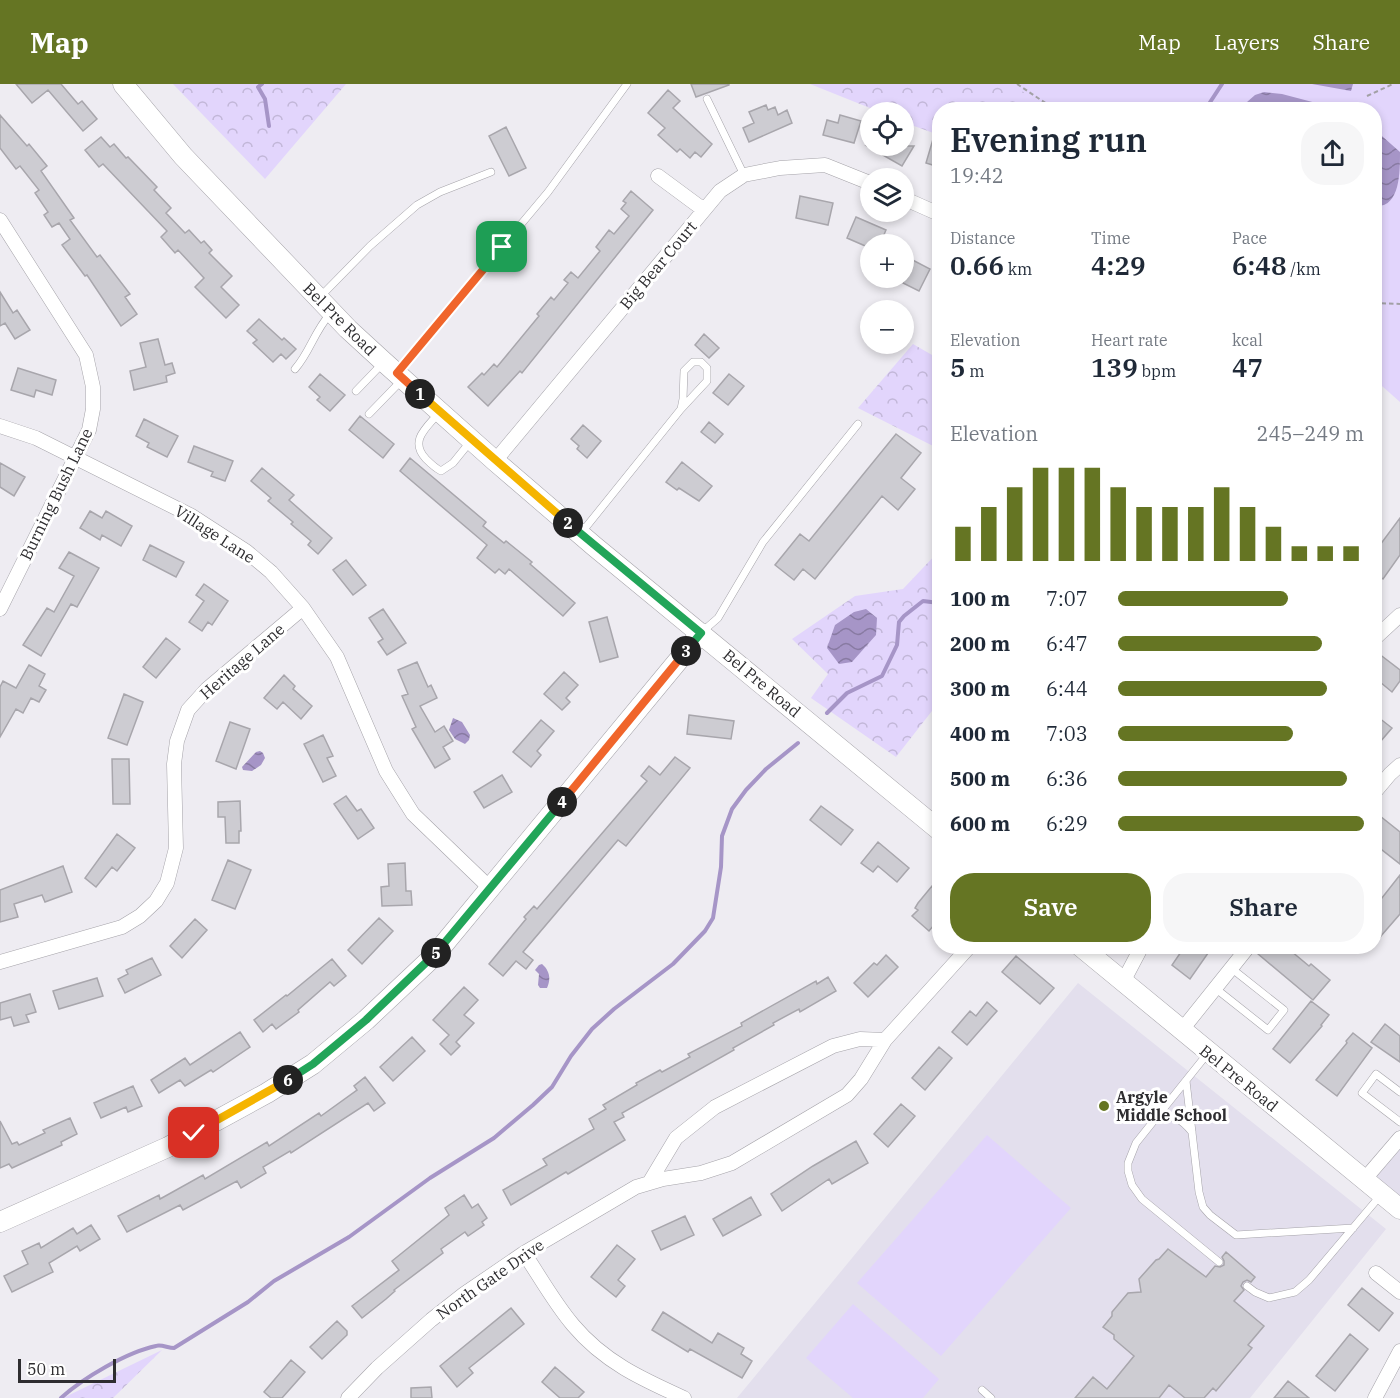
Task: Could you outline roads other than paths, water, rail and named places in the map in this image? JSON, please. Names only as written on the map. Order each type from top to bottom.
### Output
[{"type":"main road","name":"Bel Pre Road","points":[[123,84],[183,156],[325,305],[394,372],[580,534],[932,824]]},
{"type":"main road","points":[[0,1222],[168,1147],[267,1093],[313,1064],[366,1020],[434,956],[701,633]]},
{"type":"main road","name":"Bel Pre Road","points":[[1090,954],[1364,1180],[1392,1200]]},
{"type":"street","name":"Big Bear Court","points":[[495,461],[720,191],[744,175],[780,168],[825,165],[860,179]]},
{"type":"street","points":[[658,176],[704,210]]},
{"type":"street","points":[[914,203],[932,211]]},
{"type":"street","name":"Burning Bush Lane","points":[[0,220],[86,355],[93,387],[93,409],[89,430],[0,609]]},
{"type":"street","name":"Village Lane","points":[[0,426],[36,438],[192,516],[246,551],[271,572],[303,608],[337,657],[386,771],[413,814],[491,889]]},
{"type":"street","name":"Heritage Lane","points":[[0,962],[122,927],[140,916],[156,901],[167,883],[176,848],[174,764],[177,741],[188,710],[207,689],[303,608]]},
{"type":"street","points":[[1382,632],[1400,615]]},
{"type":"street","points":[[1382,784],[1400,765]]},
{"type":"street","name":"North Gate Drive","points":[[348,1398],[377,1368],[431,1320],[464,1294],[524,1253],[636,1186],[700,1173],[732,1163],[847,1095],[861,1079],[885,1040],[963,954]]},
{"type":"street","points":[[1123,982],[1138,954]]},
{"type":"street","points":[[1182,1031],[1243,954]]},
{"type":"street","points":[[649,1183],[676,1138],[715,1107],[833,1046],[861,1039],[885,1040]]},
{"type":"street","points":[[1364,1180],[1400,1138]]},
{"type":"street","points":[[524,1253],[573,1326],[609,1358],[637,1377],[684,1398]]},
{"type":"street","points":[[1376,1274],[1400,1292]]},
{"type":"street","points":[[1375,1398],[1400,1351]]},
{"type":"lane","points":[[369,414],[394,372],[548,192],[627,84]]},
{"type":"lane","points":[[707,99],[744,175]]},
{"type":"lane","points":[[295,369],[305,358],[319,328],[325,305],[370,246],[417,205],[440,192],[491,172]]},
{"type":"lane","points":[[580,534],[681,409],[707,381],[707,368],[701,362],[693,362],[684,371],[681,409]]},
{"type":"lane","points":[[356,391],[394,372]]},
{"type":"lane","points":[[440,412],[423,433],[418,446],[430,463],[441,471],[447,468],[471,440]]},
{"type":"lane","points":[[701,633],[718,618],[763,542],[858,424]]},
{"type":"lane","points":[[1215,988],[1268,1030],[1284,1010],[1232,968]]},
{"type":"lane","points":[[1208,1053],[1136,1143],[1128,1163],[1132,1185],[1142,1199],[1219,1262]]},
{"type":"lane","points":[[1400,1092],[1376,1074],[1362,1094],[1400,1122]]},
{"type":"lane","points":[[1186,1082],[1200,1200],[1210,1215],[1236,1234],[1353,1228]]},
{"type":"lane","points":[[1157,1118],[1175,1117],[1192,1132]]},
{"type":"lane","points":[[1247,1286],[1269,1298],[1295,1292],[1309,1280],[1369,1212],[1392,1200]]},
{"type":"lane","points":[[982,1390],[991,1398]]},
{"type":"water","points":[[1312,84],[1353,84],[1351,91]]},
{"type":"water","points":[[1264,92],[1282,94],[1312,102],[1247,102],[1255,95]]},
{"type":"water","points":[[1382,136],[1400,152],[1397,188],[1394,196],[1383,205]]},
{"type":"water","points":[[866,609],[877,618],[876,635],[852,662],[839,664],[827,648],[835,625],[854,612]]},
{"type":"water","points":[[453,718],[462,722],[470,735],[465,744],[455,739],[449,730]]},
{"type":"water","points":[[260,751],[265,758],[261,765],[252,771],[243,770],[242,767],[256,752]]},
{"type":"water","points":[[542,964],[549,975],[547,988],[540,988],[538,985],[539,974],[535,970]]},
{"type":"waterway","points":[[262,84],[258,87],[265,99],[269,126]]},
{"type":"waterway","points":[[1210,102],[1222,84]]},
{"type":"waterway","points":[[827,713],[847,693],[882,676],[897,645],[899,622],[923,601],[932,602]]},
{"type":"waterway","points":[[61,1398],[93,1374],[132,1354],[158,1346],[174,1348],[248,1302],[274,1281],[349,1237],[430,1178],[494,1138],[533,1105],[552,1087],[571,1056],[592,1029],[614,1009],[673,964],[705,931],[713,918],[721,867],[722,836],[732,809],[766,769],[798,743]]},
{"type":"place","name":"Argyle Middle School","points":[[1104,1106]]}]
